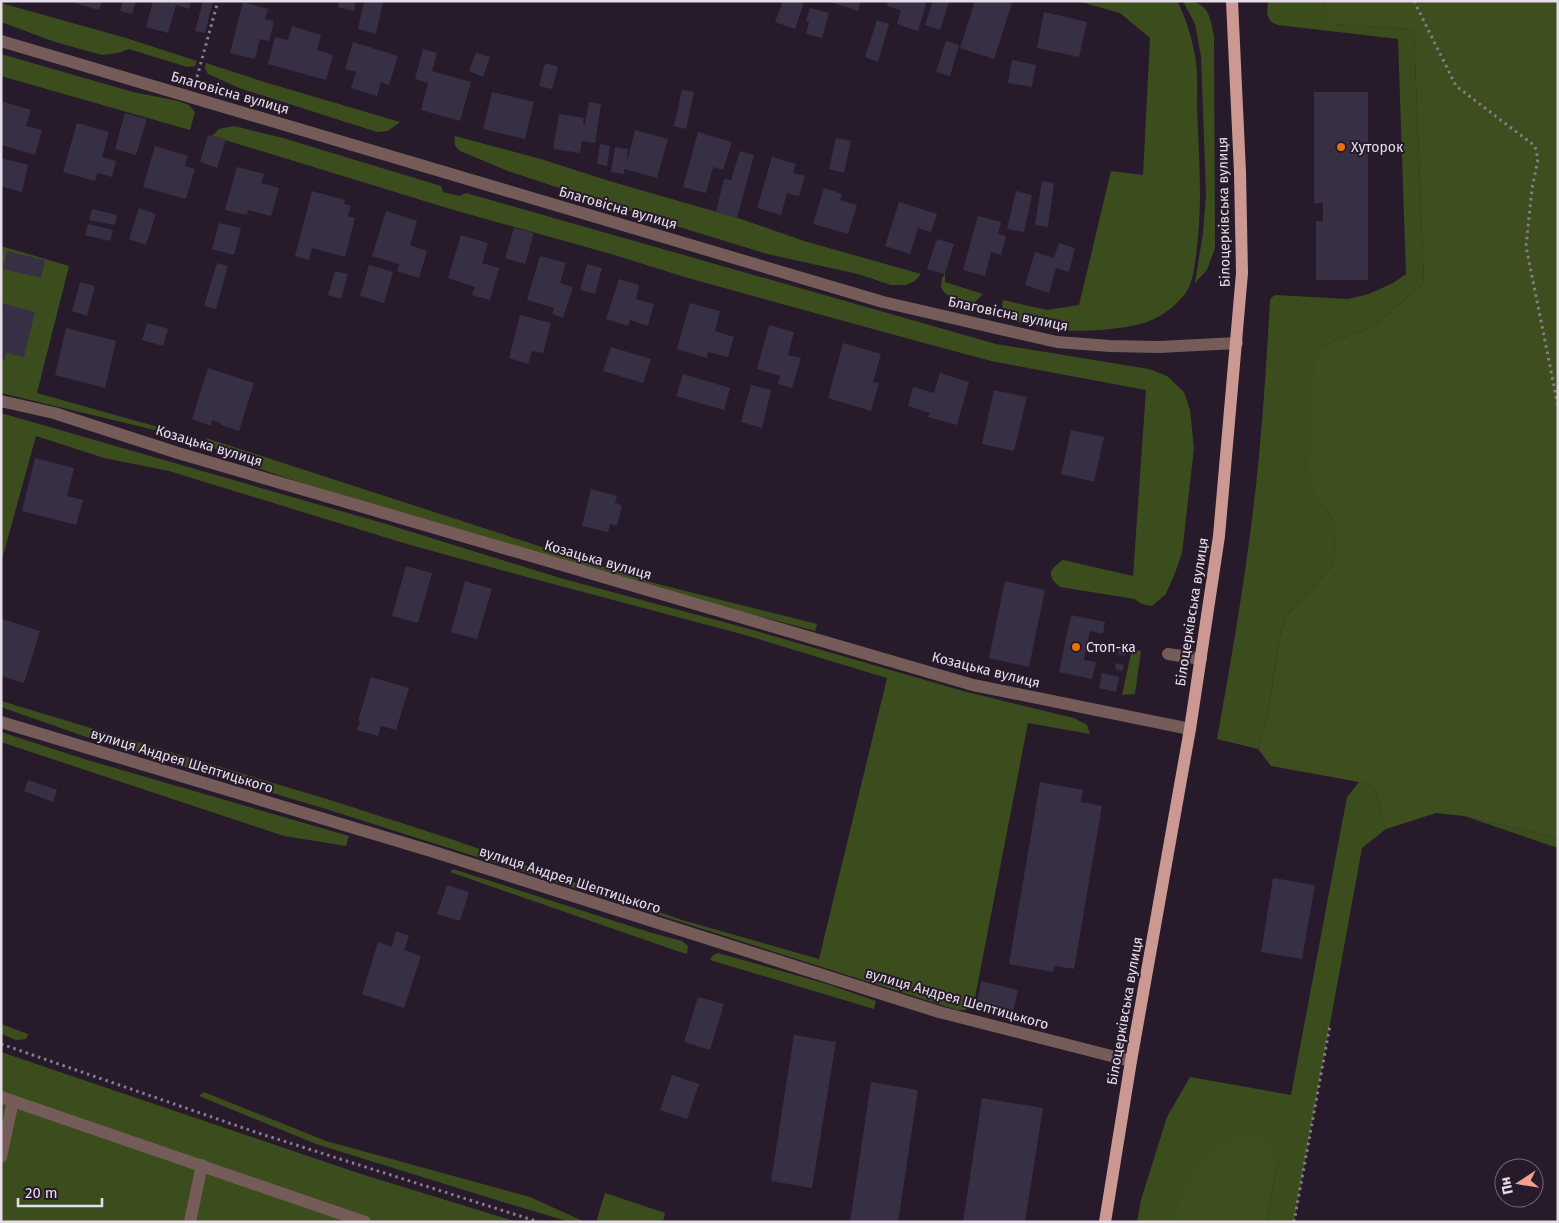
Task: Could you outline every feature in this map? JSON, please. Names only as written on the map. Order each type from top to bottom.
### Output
[{"type":"main road","name":"Білоцерківська вулиця","points":[[1105,1222],[1131,1061],[1190,729],[1219,536],[1242,273],[1240,172],[1232,1]]},
{"type":"street","name":"Благовісна вулиця","points":[[1,41],[901,306],[1057,342],[1159,347],[1237,343]]},
{"type":"street","name":"Козацька вулиця","points":[[1,401],[54,413],[188,456],[973,685],[1190,729]]},
{"type":"street","points":[[1168,654],[1200,659]]},
{"type":"street","name":"вулиця Андрея Шептицького","points":[[1,722],[431,851],[939,1012],[1131,1061]]},
{"type":"street","points":[[1,1157],[7,1099],[365,1222]]},
{"type":"street","points":[[190,1222],[202,1166]]},
{"type":"path","points":[[191,97],[218,1]]},
{"type":"path","points":[[1414,1],[1456,86],[1535,146],[1538,159],[1532,189],[1526,246],[1558,406]]},
{"type":"path","points":[[1294,1222],[1330,1025]]},
{"type":"path","points":[[1,1044],[255,1132],[538,1222]]},
{"type":"green space","points":[[1077,1],[1177,1],[1188,27],[1196,61],[1200,182],[1199,218],[1194,270],[1188,290],[1170,309],[1152,320],[1115,329],[1068,331],[1023,324],[1010,318],[1002,307],[1003,300],[1047,310],[1079,305],[1111,171],[1143,175],[1150,38],[1120,13]]},
{"type":"green space","points":[[1183,1],[1203,7],[1209,16],[1214,36],[1215,248],[1207,270],[1195,283],[1203,233],[1206,194],[1201,56],[1195,24]]},
{"type":"green space","points":[[1268,1],[1323,1],[1328,19],[1335,24],[1409,29],[1414,34],[1424,283],[1373,327],[1324,345],[1314,493],[1335,523],[1334,565],[1288,614],[1281,631],[1267,719],[1258,749],[1217,739],[1251,527],[1261,437],[1270,300],[1276,295],[1348,299],[1369,294],[1393,283],[1406,274],[1398,39],[1278,25],[1271,22],[1267,14]]},
{"type":"green space","points":[[1323,1],[1558,1],[1558,838],[1464,816],[1436,813],[1386,829],[1375,788],[1359,782],[1271,766],[1258,749],[1267,719],[1281,631],[1288,614],[1334,565],[1335,523],[1314,493],[1308,472],[1315,358],[1324,345],[1373,327],[1424,283],[1414,34],[1409,29],[1334,24],[1328,19]]},
{"type":"green space","points":[[1,3],[126,38],[197,61],[195,66],[187,67],[129,49],[118,53],[102,55],[55,42],[1,22]]},
{"type":"green space","points":[[1,54],[133,92],[189,105],[195,112],[190,130],[1,76]]},
{"type":"green space","points":[[206,63],[400,122],[388,131],[377,132],[239,88],[208,74],[205,68]]},
{"type":"green space","points":[[234,126],[283,138],[441,186],[443,192],[459,196],[466,193],[996,344],[1149,369],[1167,376],[1184,392],[1190,410],[1194,448],[1182,553],[1166,594],[1152,606],[1149,606],[1135,599],[1060,587],[1051,576],[1055,566],[1063,560],[1133,576],[1146,390],[991,361],[913,340],[688,278],[611,254],[457,211],[212,136],[219,129]]},
{"type":"green space","points":[[455,136],[541,159],[741,219],[804,241],[921,274],[915,281],[906,285],[891,285],[858,274],[767,254],[508,171],[460,151],[455,144]]},
{"type":"green space","points":[[1,246],[69,266],[37,393],[176,432],[167,433],[1,393]]},
{"type":"green space","points":[[945,274],[945,282],[983,294],[975,302],[951,297],[941,287],[942,278]]},
{"type":"green space","points":[[1,413],[386,524],[560,578],[746,628],[963,691],[1074,718],[1087,725],[1090,734],[1028,723],[974,1003],[965,1010],[957,1010],[326,809],[92,739],[1,707],[1,701],[330,800],[448,838],[682,920],[819,959],[887,678],[745,635],[407,544],[169,471],[104,458],[36,436],[1,563]]},
{"type":"green space","points":[[206,438],[650,582],[817,624],[815,631],[650,587],[304,484],[229,458],[211,446]]},
{"type":"green space","points":[[1132,649],[1141,651],[1135,694],[1122,695]]},
{"type":"green space","points":[[1,732],[84,759],[349,836],[346,846],[284,836],[1,742]]},
{"type":"green space","points":[[1359,782],[1375,788],[1386,829],[1362,848],[1294,1222],[1267,1222],[1276,1168],[1188,1181],[1172,1222],[1137,1222],[1141,1200],[1167,1117],[1190,1077],[1291,1095],[1347,797]]},
{"type":"green space","points":[[1464,816],[1558,838],[1558,848]]},
{"type":"green space","points":[[453,869],[682,941],[688,946],[687,954],[450,872]]},
{"type":"green space","points":[[718,953],[827,984],[876,1001],[874,1009],[710,960],[713,955]]},
{"type":"green space","points":[[1,1024],[28,1034],[26,1039],[16,1040],[1,1034]]},
{"type":"green space","points":[[1,1052],[361,1174],[517,1222],[1,1222]]},
{"type":"green space","points":[[204,1092],[326,1141],[530,1197],[585,1222],[570,1222],[316,1144],[199,1096]]},
{"type":"green space","points":[[1241,1133],[1259,1135],[1272,1151],[1276,1168],[1267,1222],[1172,1222],[1187,1181],[1213,1149]]},
{"type":"green space","points":[[605,1193],[665,1213],[663,1222],[596,1222]]},
{"type":"building","points":[[68,1],[102,1],[99,10]]},
{"type":"building","points":[[123,1],[136,1],[132,14],[120,11]]},
{"type":"building","points":[[153,1],[191,1],[189,9],[176,5],[168,33],[146,27]]},
{"type":"building","points":[[203,1],[213,1],[205,33],[195,31]]},
{"type":"building","points":[[339,1],[356,1],[354,11],[338,7]]},
{"type":"building","points":[[364,1],[383,1],[376,34],[358,29]]},
{"type":"building","points":[[783,1],[804,2],[795,29],[775,22]]},
{"type":"building","points":[[828,1],[861,1],[858,11]]},
{"type":"building","points":[[888,1],[927,1],[918,31],[897,24],[901,10],[887,6]]},
{"type":"building","points":[[933,1],[949,2],[940,30],[925,25]]},
{"type":"building","points":[[975,1],[1007,1],[1012,3],[994,59],[960,48]]},
{"type":"building","points":[[243,2],[268,9],[265,19],[274,21],[269,41],[260,39],[255,59],[230,53]]},
{"type":"building","points":[[810,8],[829,13],[822,38],[806,34],[809,22],[806,21]]},
{"type":"building","points":[[1044,12],[1087,22],[1079,57],[1037,48]]},
{"type":"building","points":[[877,20],[889,24],[878,62],[865,57]]},
{"type":"building","points":[[292,26],[321,35],[317,50],[333,55],[326,80],[268,64],[275,37],[288,40]]},
{"type":"building","points":[[946,41],[959,45],[950,76],[936,72]]},
{"type":"building","points":[[353,42],[398,56],[389,85],[381,82],[377,96],[351,88],[356,72],[345,69]]},
{"type":"building","points":[[423,49],[437,53],[432,71],[471,82],[460,121],[421,110],[428,83],[415,79]]},
{"type":"building","points":[[476,52],[490,57],[483,77],[469,71]]},
{"type":"building","points":[[1012,60],[1036,65],[1032,87],[1008,83]]},
{"type":"building","points":[[545,63],[558,67],[552,89],[539,86]]},
{"type":"building","points":[[682,90],[694,92],[686,129],[674,126]]},
{"type":"building","points":[[492,92],[534,102],[525,139],[483,129]]},
{"type":"building","name":"Хуторок","points":[[1314,92],[1368,92],[1368,280],[1316,280],[1316,221],[1323,221],[1323,203],[1314,203]]},
{"type":"building","points":[[1,101],[31,110],[26,126],[42,130],[35,155],[1,145]]},
{"type":"building","points":[[589,102],[601,104],[595,143],[582,141],[580,153],[553,149],[559,114],[584,118],[583,124],[585,124]]},
{"type":"building","points":[[125,113],[147,119],[136,155],[115,149]]},
{"type":"building","points":[[77,123],[109,132],[102,157],[116,161],[112,177],[97,173],[95,181],[63,172]]},
{"type":"building","points":[[635,130],[668,139],[657,178],[624,169],[624,174],[611,172],[615,147],[628,149],[626,165]]},
{"type":"building","points":[[698,132],[732,142],[723,170],[713,167],[706,193],[683,187]]},
{"type":"building","points":[[208,135],[226,139],[217,168],[200,162]]},
{"type":"building","points":[[836,138],[851,141],[844,173],[829,169]]},
{"type":"building","points":[[600,144],[610,146],[607,166],[597,164]]},
{"type":"building","points":[[155,146],[188,156],[185,166],[195,169],[186,199],[143,187]]},
{"type":"building","points":[[740,151],[754,155],[737,218],[716,212],[724,179],[731,180]]},
{"type":"building","points":[[772,157],[796,164],[793,173],[805,176],[799,196],[787,193],[781,215],[757,208]]},
{"type":"building","points":[[1,158],[28,165],[22,192],[1,186]]},
{"type":"building","points":[[237,167],[264,174],[261,183],[279,188],[271,216],[248,210],[247,215],[225,210]]},
{"type":"building","points":[[1042,181],[1054,183],[1048,227],[1035,225]]},
{"type":"building","points":[[824,188],[842,194],[840,200],[857,205],[848,234],[813,224]]},
{"type":"building","points":[[312,191],[345,200],[344,204],[351,206],[348,216],[355,218],[345,257],[312,248],[309,260],[295,256]]},
{"type":"building","points":[[1016,191],[1032,195],[1024,232],[1007,229]]},
{"type":"building","points":[[899,202],[937,214],[931,232],[918,228],[910,254],[885,246]]},
{"type":"building","points":[[139,208],[156,214],[146,245],[129,239]]},
{"type":"building","points":[[92,209],[117,215],[115,225],[89,220]]},
{"type":"building","points":[[386,211],[417,221],[410,245],[427,251],[419,278],[397,271],[399,264],[372,256]]},
{"type":"building","points":[[978,216],[1001,222],[998,234],[1006,236],[1001,255],[991,252],[985,276],[963,270]]},
{"type":"building","points":[[219,223],[241,228],[234,255],[212,249]]},
{"type":"building","points":[[88,224],[113,230],[110,241],[85,235]]},
{"type":"building","points":[[514,228],[534,233],[525,264],[505,258]]},
{"type":"building","points":[[461,235],[488,243],[482,263],[499,268],[490,300],[472,295],[475,287],[448,278]]},
{"type":"building","points":[[937,239],[954,244],[945,274],[927,269]]},
{"type":"building","points":[[1059,243],[1075,248],[1069,272],[1056,268],[1049,293],[1025,285],[1035,252],[1054,258]]},
{"type":"building","points":[[7,251],[45,260],[41,278],[3,269]]},
{"type":"building","points":[[540,256],[566,263],[560,283],[573,287],[563,318],[552,314],[554,308],[527,300]]},
{"type":"building","points":[[217,263],[228,266],[216,309],[204,306]]},
{"type":"building","points":[[587,264],[602,268],[595,294],[580,290]]},
{"type":"building","points":[[369,265],[393,272],[384,303],[360,296]]},
{"type":"building","points":[[335,271],[348,274],[341,299],[328,295]]},
{"type":"building","points":[[619,279],[639,285],[636,299],[654,304],[648,326],[630,320],[628,326],[606,319]]},
{"type":"building","points":[[80,282],[95,286],[87,316],[72,311]]},
{"type":"building","points":[[1,303],[35,312],[24,357],[6,353],[5,360],[1,359]]},
{"type":"building","points":[[690,303],[720,311],[715,331],[734,337],[728,357],[708,352],[707,358],[677,349]]},
{"type":"building","points":[[520,315],[551,323],[543,353],[532,351],[528,364],[509,358]]},
{"type":"building","points":[[147,323],[168,329],[163,346],[142,340]]},
{"type":"building","points":[[769,325],[794,332],[788,355],[801,358],[792,388],[778,384],[780,376],[757,369]]},
{"type":"building","points":[[66,328],[116,341],[105,388],[55,375]]},
{"type":"building","points":[[843,343],[881,354],[873,382],[879,383],[871,411],[828,398]]},
{"type":"building","points":[[611,347],[651,359],[643,383],[603,371]]},
{"type":"building","points":[[208,368],[254,383],[239,431],[212,420],[211,426],[192,419]]},
{"type":"building","points":[[940,373],[969,382],[957,425],[928,417],[930,413],[908,406],[913,387],[934,393]]},
{"type":"building","points":[[683,374],[730,388],[724,410],[676,396]]},
{"type":"building","points":[[751,385],[771,390],[762,428],[741,422]]},
{"type":"building","points":[[994,390],[1027,397],[1014,451],[982,444]]},
{"type":"building","points":[[1071,430],[1104,437],[1094,482],[1061,474]]},
{"type":"building","points":[[35,458],[74,468],[67,496],[83,500],[76,525],[22,511]]},
{"type":"building","points":[[591,489],[617,496],[615,503],[622,505],[617,526],[610,524],[608,532],[582,526]]},
{"type":"building","points":[[406,566],[432,573],[418,623],[392,616]]},
{"type":"building","points":[[465,581],[492,589],[477,639],[451,632]]},
{"type":"building","points":[[1005,581],[1045,590],[1029,667],[989,658]]},
{"type":"building","name":"Стоп-ка","points":[[1071,615],[1105,622],[1103,634],[1090,631],[1084,660],[1096,662],[1092,679],[1059,672]]},
{"type":"building","points":[[2,619],[40,631],[24,683],[1,676]]},
{"type":"building","points":[[1119,649],[1127,650],[1125,656],[1118,654]]},
{"type":"building","points":[[1116,663],[1124,665],[1122,671],[1115,669]]},
{"type":"building","points":[[1102,673],[1119,677],[1116,692],[1099,688]]},
{"type":"building","points":[[371,677],[409,688],[396,730],[381,726],[378,736],[357,730]]},
{"type":"building","points":[[28,780],[57,790],[53,802],[24,791]]},
{"type":"building","points":[[1040,782],[1083,790],[1081,802],[1102,806],[1074,969],[1055,966],[1053,972],[1009,964]]},
{"type":"building","points":[[1273,878],[1315,885],[1302,959],[1261,952]]},
{"type":"building","points":[[447,885],[469,892],[460,921],[437,914]]},
{"type":"building","points":[[396,931],[409,936],[404,950],[421,956],[404,1008],[362,994],[378,942],[392,947]]},
{"type":"building","points":[[981,981],[1018,990],[1013,1012],[977,1003]]},
{"type":"building","points":[[698,997],[724,1004],[710,1050],[684,1042]]},
{"type":"building","points":[[794,1035],[836,1042],[812,1188],[771,1181]]},
{"type":"building","points":[[672,1075],[699,1084],[687,1119],[660,1110]]},
{"type":"building","points":[[871,1082],[918,1090],[898,1222],[850,1222]]},
{"type":"building","points":[[982,1098],[1043,1108],[1025,1222],[963,1222]]},
{"type":"place","name":"Хуторок","points":[[1341,147]]},
{"type":"place","name":"Стоп-ка","points":[[1076,647]]}]
